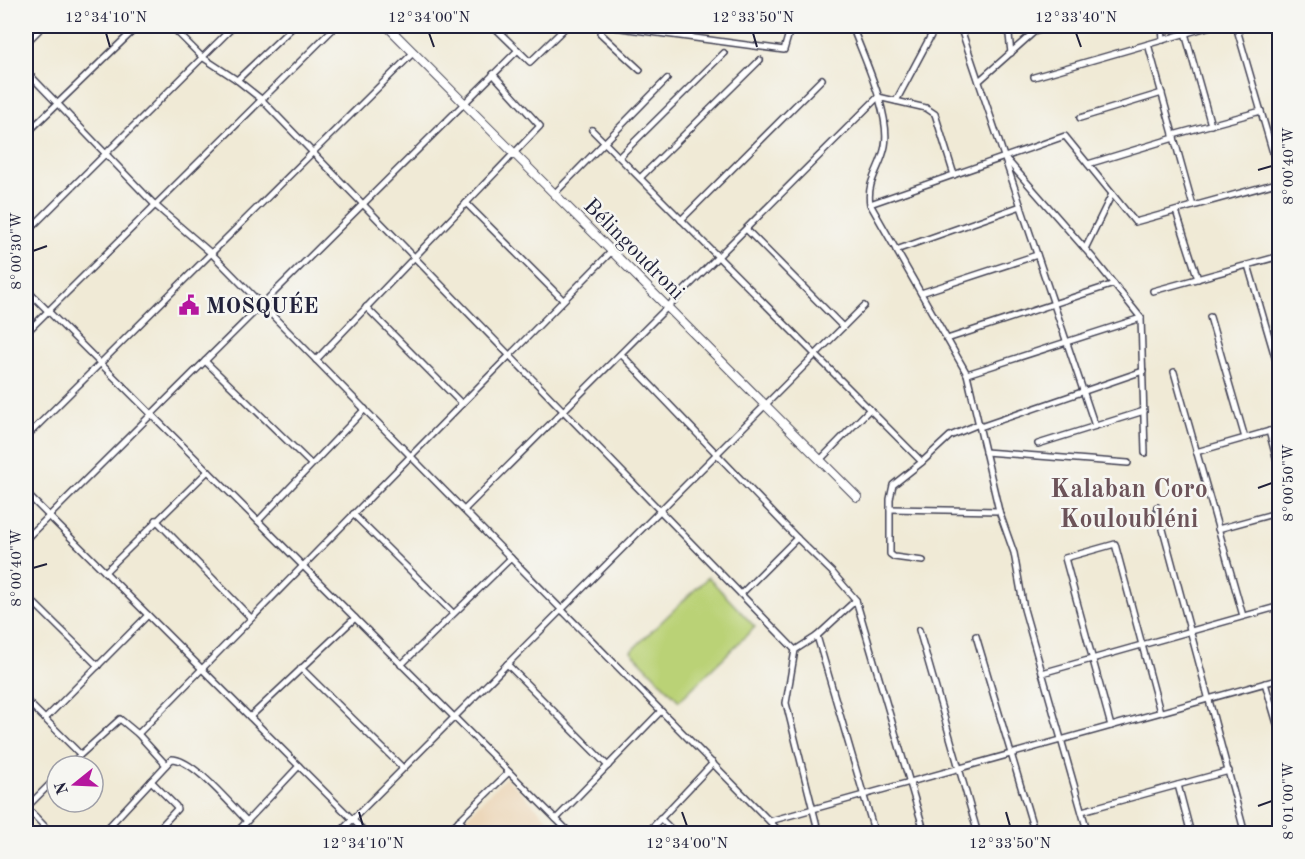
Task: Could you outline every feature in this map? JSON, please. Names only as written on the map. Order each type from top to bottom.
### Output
[{"type":"street","points":[[26,43],[43,26]]},
{"type":"street","points":[[26,134],[138,26]]},
{"type":"street","points":[[171,26],[202,57],[261,99],[795,650]]},
{"type":"street","points":[[26,233],[234,26]]},
{"type":"street","points":[[237,80],[294,26]]},
{"type":"street","points":[[26,333],[336,26]]},
{"type":"street","name":"Bélingoudroni","points":[[387,26],[857,497]]},
{"type":"street","points":[[493,26],[530,62],[567,26]]},
{"type":"street","points":[[602,26],[600,33],[640,70]]},
{"type":"street","points":[[606,26],[784,50],[791,26]]},
{"type":"street","points":[[852,26],[885,123],[885,146],[868,192],[870,204],[967,374],[999,511],[1014,553],[1024,609],[1088,834]]},
{"type":"street","points":[[896,101],[936,26]]},
{"type":"street","points":[[960,26],[1095,426]]},
{"type":"street","points":[[1008,26],[1011,53]]},
{"type":"street","points":[[979,81],[1034,32],[1053,26]]},
{"type":"street","points":[[1162,26],[1162,40]]},
{"type":"street","points":[[1034,77],[1211,26]]},
{"type":"street","points":[[1236,26],[1280,177]]},
{"type":"street","points":[[1185,33],[1211,124]]},
{"type":"street","points":[[1148,44],[1193,206]]},
{"type":"street","points":[[26,539],[518,50]]},
{"type":"street","points":[[26,437],[414,52]]},
{"type":"street","points":[[619,157],[724,53]]},
{"type":"street","points":[[640,178],[760,60]]},
{"type":"street","points":[[26,71],[155,205],[212,254],[262,304],[782,834]]},
{"type":"street","points":[[316,360],[540,126],[493,74]]},
{"type":"street","points":[[554,194],[667,79]]},
{"type":"street","points":[[681,220],[822,79]]},
{"type":"street","points":[[1080,118],[1162,93]]},
{"type":"street","points":[[878,97],[926,108],[935,114],[954,175]]},
{"type":"street","points":[[464,510],[878,97]]},
{"type":"street","points":[[1088,164],[1211,124],[1261,111]]},
{"type":"street","points":[[592,130],[922,462]]},
{"type":"street","points":[[870,204],[1065,136],[1136,222],[1280,182]]},
{"type":"street","points":[[1005,157],[1086,249],[1141,318],[1145,453]]},
{"type":"street","points":[[1086,249],[1112,194]]},
{"type":"street","points":[[466,203],[563,300]]},
{"type":"street","points":[[896,250],[1021,207]]},
{"type":"street","points":[[1176,211],[1198,279]]},
{"type":"street","points":[[746,229],[843,327]]},
{"type":"street","points":[[138,734],[612,251]]},
{"type":"street","points":[[921,293],[1037,255]]},
{"type":"street","points":[[1153,291],[1280,256]]},
{"type":"street","points":[[1248,265],[1280,374]]},
{"type":"street","points":[[947,339],[1114,284]]},
{"type":"street","points":[[26,289],[571,834]]},
{"type":"street","points":[[338,834],[864,306]]},
{"type":"street","points":[[366,307],[462,404]]},
{"type":"street","points":[[1210,317],[1245,438]]},
{"type":"street","points":[[967,374],[1141,318]]},
{"type":"street","points":[[621,354],[832,572],[856,600],[925,834]]},
{"type":"street","points":[[205,360],[311,464]]},
{"type":"street","points":[[923,561],[894,557],[890,554],[890,509],[893,485],[950,436],[1143,371]]},
{"type":"street","points":[[1174,372],[1243,616]]},
{"type":"street","points":[[258,521],[364,409]]},
{"type":"street","points":[[820,460],[870,409]]},
{"type":"street","points":[[1038,444],[1144,411]]},
{"type":"street","points":[[1196,452],[1280,428]]},
{"type":"street","points":[[1269,431],[1280,472]]},
{"type":"street","points":[[986,452],[1128,463]]},
{"type":"street","points":[[105,572],[208,471]]},
{"type":"street","points":[[26,493],[367,834]]},
{"type":"street","points":[[1157,507],[1245,834]]},
{"type":"street","points":[[890,509],[999,511]]},
{"type":"street","points":[[1218,529],[1279,512]]},
{"type":"street","points":[[353,514],[453,613]]},
{"type":"street","points":[[156,520],[251,618]]},
{"type":"street","points":[[741,594],[797,538]]},
{"type":"street","points":[[1111,726],[1065,558],[1115,544],[1160,712]]},
{"type":"street","points":[[402,665],[511,558]]},
{"type":"street","points":[[26,595],[98,666]]},
{"type":"street","points":[[819,834],[786,703],[795,650],[817,636],[856,600]]},
{"type":"street","points":[[1042,673],[1280,606]]},
{"type":"street","points":[[45,719],[148,615]]},
{"type":"street","points":[[250,717],[355,618]]},
{"type":"street","points":[[919,630],[978,834]]},
{"type":"street","points":[[817,636],[875,834]]},
{"type":"street","points":[[976,636],[1035,834]]},
{"type":"street","points":[[507,664],[608,766]]},
{"type":"street","points":[[301,668],[403,768]]},
{"type":"street","points":[[770,821],[1280,679]]},
{"type":"street","points":[[1265,683],[1280,734]]},
{"type":"street","points":[[26,700],[80,754],[118,719],[123,720],[138,734],[166,765]]},
{"type":"street","points":[[556,819],[661,711]]},
{"type":"street","points":[[102,834],[172,759],[183,761],[247,821]]},
{"type":"street","points":[[646,834],[712,763]]},
{"type":"street","points":[[235,834],[299,766]]},
{"type":"street","points":[[1082,811],[1228,771]]},
{"type":"street","points":[[445,834],[509,772]]},
{"type":"street","points":[[151,781],[177,809],[154,834]]},
{"type":"street","points":[[1178,785],[1191,834]]},
{"type":"street","points":[[45,789],[26,807],[52,834]]},
{"type":"street","points":[[660,818],[676,834]]},
{"type":"street","points":[[459,820],[471,834]]},
{"type":"shaded area","points":[[506,777],[561,834],[476,833],[463,820]]},
{"type":"green space","points":[[708,577],[755,627],[679,701],[631,651]]},
{"type":"place","name":"MOSQUÉE","points":[[189,305]]},
{"type":"district","name":"Kalaban Coro Kouloubléni","points":[[1129,503]]}]
